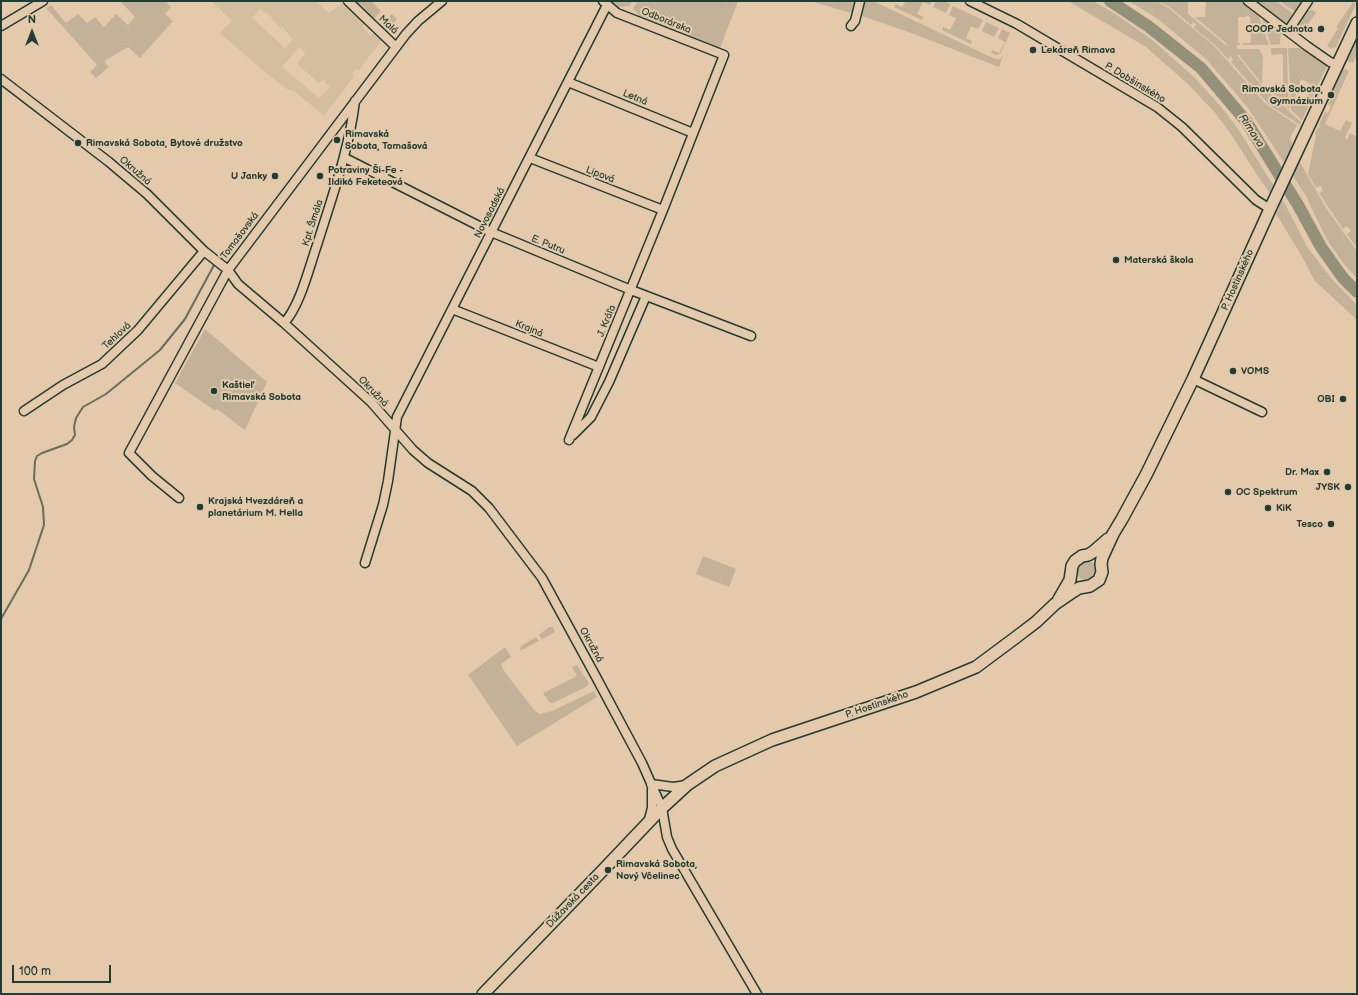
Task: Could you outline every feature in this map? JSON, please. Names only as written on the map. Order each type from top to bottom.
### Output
[{"type":"street","points":[[1,26],[43,1]]},
{"type":"street","name":"Malá","points":[[348,1],[396,47]]},
{"type":"street","name":"Tomašovská","points":[[179,498],[152,476],[129,454],[228,270],[396,47],[418,21],[442,1]]},
{"type":"street","points":[[851,26],[855,21],[860,1]]},
{"type":"street","name":"P. Dobšinského","points":[[970,1],[1017,24],[1157,107],[1182,127],[1256,200],[1271,206]]},
{"type":"street","points":[[1248,1],[1307,46],[1330,62],[1337,65]]},
{"type":"street","points":[[1288,31],[1308,1]]},
{"type":"street","name":"Odborárska","points":[[605,3],[617,13],[724,55]]},
{"type":"street","name":"Novosadská","points":[[365,563],[383,505],[397,417],[530,158],[605,3]]},
{"type":"street","name":"P. Hostinského","points":[[662,808],[686,786],[715,766],[754,747],[916,692],[976,667],[1031,626],[1055,604],[1074,591],[1085,586],[1090,586],[1099,580],[1102,572],[1102,558],[1112,534],[1146,475],[1193,379],[1271,206],[1357,22]]},
{"type":"street","name":"J. Kráľa","points":[[646,296],[609,382],[595,410],[591,417],[569,440],[631,290],[724,55]]},
{"type":"street","name":"Okružná","points":[[1,79],[118,169],[165,212],[204,251],[228,270],[238,284],[284,323],[371,402],[413,450],[428,463],[472,491],[489,508],[529,559],[553,597],[651,784],[662,808],[667,837],[672,849],[757,994]]},
{"type":"street","name":"Letná","points":[[568,82],[693,133]]},
{"type":"street","name":"Kpt. Šmála","points":[[284,323],[291,314],[308,271],[345,158],[355,100]]},
{"type":"street","name":"E. Putru","points":[[345,158],[491,232],[631,290],[751,336]]},
{"type":"street","name":"Lipová","points":[[530,158],[663,210]]},
{"type":"street","name":"Tehlová","points":[[24,411],[63,385],[102,364],[138,330],[204,251]]},
{"type":"street","name":"Krajná","points":[[452,309],[599,367]]},
{"type":"street","points":[[1193,379],[1262,412]]},
{"type":"street","name":"P. Hostinského","points":[[1055,604],[1067,586],[1072,574],[1072,566],[1075,561],[1098,548],[1112,534]]},
{"type":"street","points":[[1088,555],[1096,558],[1101,564]]},
{"type":"street","points":[[1072,574],[1077,582],[1085,586]]},
{"type":"street","points":[[651,784],[673,787],[686,786]]},
{"type":"street","name":"Okružná","points":[[648,823],[652,808],[651,784]]},
{"type":"street","name":"Dúžavská cesta","points":[[483,994],[662,808]]},
{"type":"shaded area","points":[[165,1],[171,7],[165,14],[173,21],[140,58],[128,47],[104,61],[109,67],[96,78],[90,72],[97,65],[46,8],[51,5],[66,23],[78,14],[87,23],[95,17],[104,27],[116,14],[128,25],[135,17],[121,2]]},
{"type":"shaded area","points":[[211,1],[316,1],[329,13],[344,2],[365,23],[362,27],[371,36],[375,31],[383,39],[358,71],[356,69],[352,74],[354,76],[324,116],[294,91],[288,90],[265,72],[220,33],[232,21]],"holes":[[[260,9],[264,13],[266,12],[273,19],[272,20],[281,28],[282,27],[293,39],[285,48],[252,18]],[[299,47],[306,53],[297,64],[319,83],[323,80],[330,87],[319,98],[282,67]]]},
{"type":"shaded area","points":[[352,1],[371,1],[381,11],[373,20]]},
{"type":"shaded area","points":[[607,1],[633,1],[629,6],[618,7]]},
{"type":"shaded area","points":[[638,1],[725,1],[727,3],[728,1],[738,1],[720,48],[640,17],[633,8]]},
{"type":"shaded area","points":[[810,1],[855,1],[851,13]]},
{"type":"shaded area","points":[[863,1],[873,1],[995,59],[1000,59],[1003,56],[999,67],[911,33],[859,15]]},
{"type":"shaded area","points":[[906,1],[932,1],[930,5],[923,2],[917,14],[924,17],[922,20],[894,7],[896,4],[902,7]]},
{"type":"shaded area","points":[[936,1],[944,1],[950,4],[946,13],[933,7]]},
{"type":"shaded area","points":[[1068,1],[1093,1],[1114,13],[1151,39],[1195,78],[1223,109],[1238,129],[1285,204],[1308,248],[1332,279],[1357,305],[1357,320],[1315,281],[1276,214],[1279,208],[1277,203],[1216,114],[1189,85],[1146,47]]},
{"type":"shaded area","points":[[1129,1],[1157,1],[1170,9],[1214,46],[1267,105],[1297,125],[1290,138],[1292,143],[1291,148],[1293,149],[1298,164],[1299,162],[1301,164],[1326,208],[1357,251],[1357,278],[1343,263],[1327,240],[1306,196],[1248,108],[1206,59],[1158,19]]},
{"type":"shaded area","points":[[1159,1],[1188,1],[1188,14],[1227,46],[1227,44],[1195,17],[1205,17],[1206,1],[1240,1],[1258,14],[1269,45],[1243,45],[1243,43],[1251,43],[1250,17],[1246,15],[1246,17],[1238,17],[1238,43],[1240,43],[1240,45],[1237,45],[1237,49],[1259,49],[1263,56],[1262,84],[1239,55],[1237,55],[1261,85],[1301,122],[1300,125],[1268,104],[1255,89],[1257,87],[1255,85],[1253,87],[1231,62],[1233,60],[1231,56],[1228,59],[1215,45],[1194,28],[1196,25],[1193,22],[1191,25],[1171,8]]},
{"type":"shaded area","points":[[1254,1],[1276,1],[1291,12],[1292,16],[1286,24]]},
{"type":"shaded area","points":[[1284,1],[1305,1],[1296,12],[1282,3]]},
{"type":"shaded area","points":[[1353,2],[1356,4],[1336,47],[1331,49],[1327,46],[1338,28],[1336,27]]},
{"type":"shaded area","points":[[953,6],[983,20],[978,29],[971,26],[966,38],[972,41],[971,44],[942,30],[943,27],[950,30],[956,18],[949,15]]},
{"type":"shaded area","points":[[1312,10],[1316,13],[1302,32],[1295,27],[1306,11]]},
{"type":"shaded area","points":[[392,14],[397,19],[387,33],[380,27]]},
{"type":"shaded area","points":[[1261,16],[1281,31],[1280,44],[1271,45]]},
{"type":"shaded area","points":[[986,22],[999,28],[994,37],[982,31]]},
{"type":"shaded area","points":[[1002,29],[1010,33],[1000,54],[996,55],[991,53],[992,50],[999,53],[1005,42],[998,38]]},
{"type":"shaded area","points":[[1357,38],[1357,54],[1353,63],[1347,61]]},
{"type":"shaded area","points":[[1271,48],[1287,48],[1288,86],[1283,85],[1283,55],[1271,55]]},
{"type":"shaded area","points":[[1288,48],[1305,48],[1327,66],[1302,120],[1291,110],[1290,87],[1298,89],[1294,100],[1304,103],[1313,85],[1301,79],[1298,88],[1290,86]]},
{"type":"shaded area","points":[[1343,68],[1349,71],[1325,124],[1340,131],[1346,120],[1352,123],[1345,138],[1347,139],[1350,133],[1357,137],[1357,248],[1347,234],[1351,231],[1347,226],[1343,229],[1319,193],[1323,191],[1321,186],[1316,188],[1308,174],[1315,134],[1320,126],[1319,125],[1325,112],[1328,113],[1331,106],[1328,104]]},
{"type":"shaded area","points":[[1266,87],[1288,87],[1289,109]]},
{"type":"shaded area","points":[[205,329],[267,382],[245,430],[217,409],[215,411],[175,383]]},
{"type":"shaded area","points":[[703,556],[736,569],[729,587],[696,574]]},
{"type":"shaded area","points":[[1087,561],[1094,564],[1097,571],[1094,578],[1087,581],[1080,578],[1077,571],[1080,564]]},
{"type":"shaded area","points":[[549,627],[553,627],[555,632],[542,639],[539,635]]},
{"type":"shaded area","points":[[536,637],[539,641],[520,651],[521,646]]},
{"type":"shaded area","points":[[505,647],[511,657],[501,664],[504,671],[535,711],[540,714],[552,711],[594,691],[597,697],[517,746],[468,675]]},
{"type":"shaded area","points":[[577,665],[589,683],[586,687],[553,703],[550,703],[543,693],[577,676],[572,667]]},
{"type":"waterway","name":"Rimava","points":[[1110,1],[1148,26],[1201,68],[1246,121],[1298,205],[1321,247],[1343,278],[1357,292]]},
{"type":"waterway","points":[[1,619],[29,570],[44,525],[43,507],[34,479],[35,461],[37,456],[67,444],[72,440],[75,435],[74,427],[76,418],[83,407],[106,394],[160,350],[185,319],[214,265]]},
{"type":"place","name":"COOP Jednota","points":[[1321,29]]},
{"type":"place","name":"Lekáreň Rimava","points":[[1033,50]]},
{"type":"place","name":"Rimavská Sobota, Gymnázium","points":[[1331,95]]},
{"type":"place","name":"Rimavská Sobota, Tomašová","points":[[337,140]]},
{"type":"place","name":"Rimavská Sobota, Bytové družstvo","points":[[78,143]]},
{"type":"place","name":"U Janky","points":[[275,176]]},
{"type":"place","name":"Potraviny Ši-Fe - Ildikó Feketeová","points":[[320,176]]},
{"type":"place","name":"Materská škola","points":[[1116,260]]},
{"type":"place","name":"VOMS","points":[[1233,371]]},
{"type":"place","name":"Kaštieľ Rimavská Sobota","points":[[214,391]]},
{"type":"place","name":"OBI","points":[[1343,399]]},
{"type":"place","name":"Dr. Max","points":[[1327,472]]},
{"type":"place","name":"JYSK","points":[[1348,487]]},
{"type":"place","name":"OC Spektrum","points":[[1228,492]]},
{"type":"place","name":"Krajská Hvezdáreň a planetárium M. Hella","points":[[200,507]]},
{"type":"place","name":"KiK","points":[[1268,508]]},
{"type":"place","name":"Tesco","points":[[1331,524]]},
{"type":"place","name":"Rimavská Sobota, Nový Včelinec","points":[[608,870]]}]
